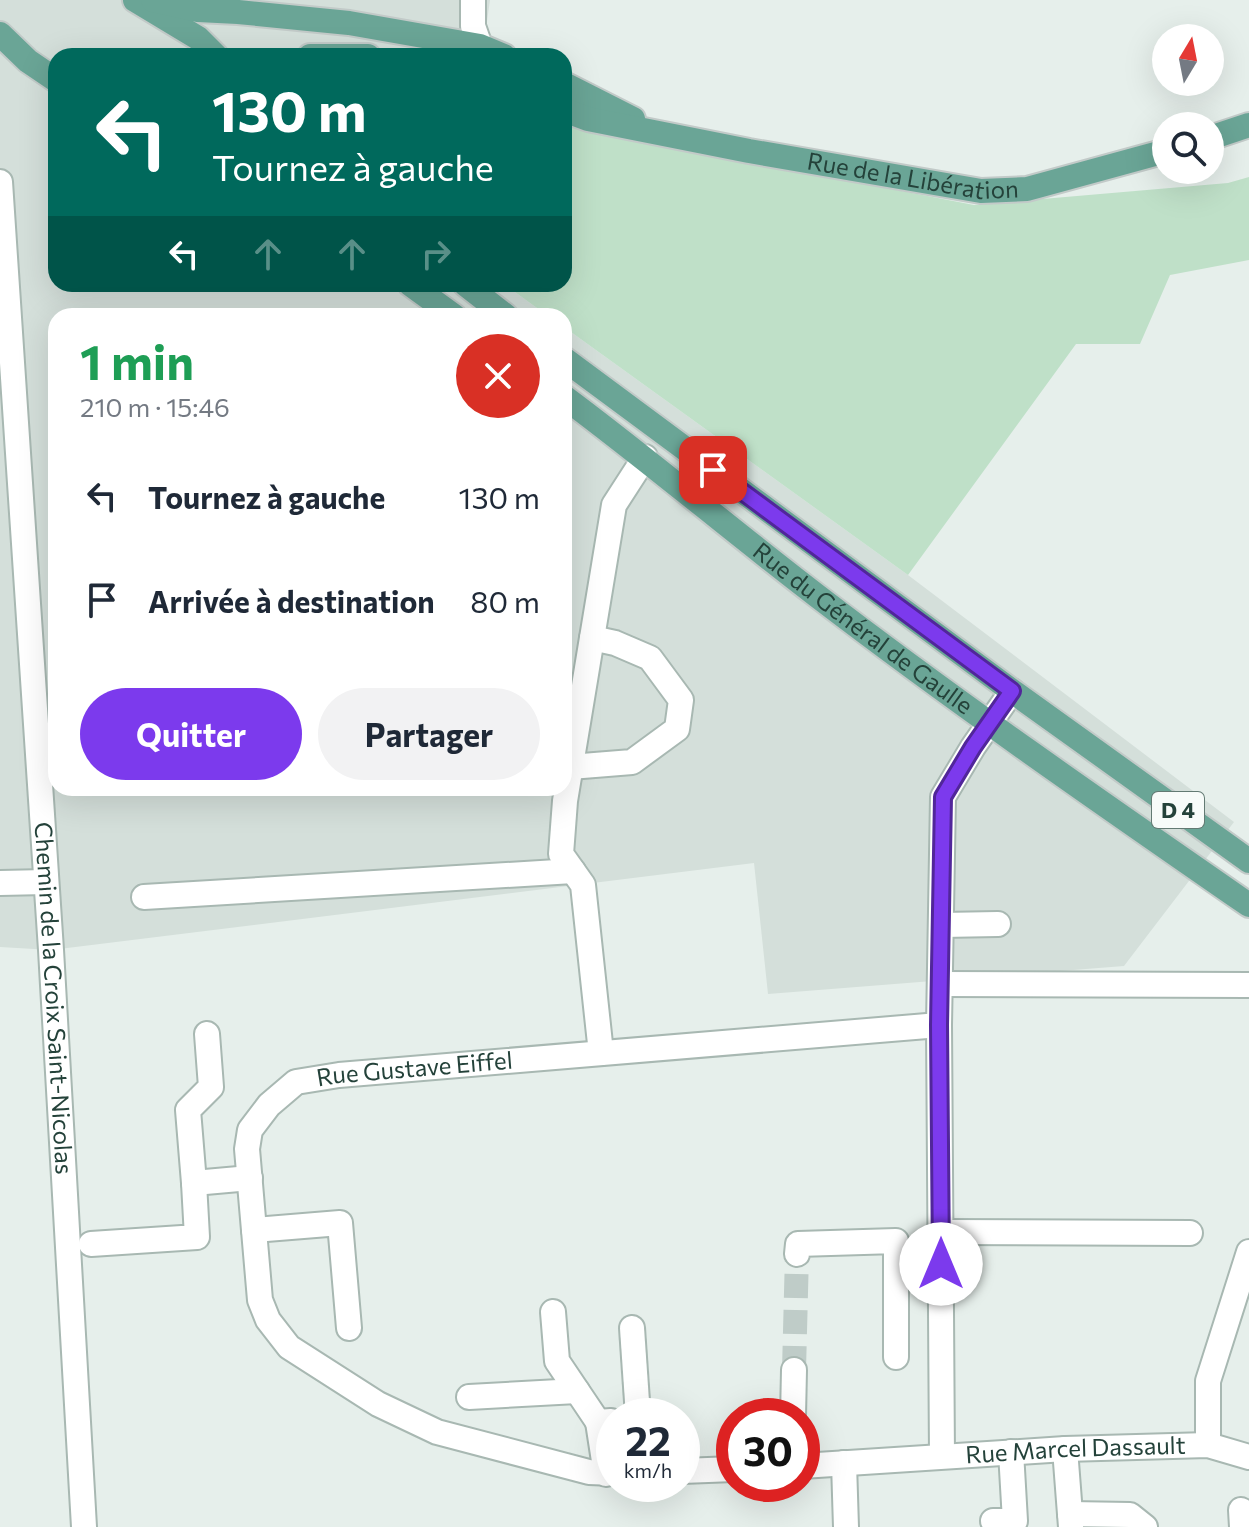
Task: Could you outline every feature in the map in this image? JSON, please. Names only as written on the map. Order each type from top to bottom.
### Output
[{"type":"main road","points":[[135,0],[198,38],[208,48]]},
{"type":"main road","points":[[153,0],[198,10],[349,23],[465,48]]},
{"type":"main road","points":[[0,34],[28,61],[48,75]]},
{"type":"main road","points":[[0,54],[48,66]]},
{"type":"main road","name":"Rue de la Libération","points":[[572,88],[656,132]]},
{"type":"main road","name":"Rue de la Libération","points":[[572,113],[588,119],[749,151],[981,191],[1027,189],[1152,155]]},
{"type":"main road","points":[[1224,133],[1249,125]]},
{"type":"main road","points":[[421,292],[443,308]]},
{"type":"main road","points":[[475,292],[496,308]]},
{"type":"main road","name":"Rue du Général de Gaulle","points":[[572,365],[1012,691],[1249,861]]},
{"type":"main road","name":"Rue du Général de Gaulle","points":[[572,403],[645,457],[814,594],[1082,791],[1249,905]]},
{"type":"street","points":[[473,0],[473,26],[478,48]]},
{"type":"street","name":"Chemin de la Croix Saint-Nicolas","points":[[0,182],[84,1527]]},
{"type":"street","points":[[572,755],[614,505],[645,457]]},
{"type":"street","points":[[572,767],[632,762],[677,729],[681,700],[650,658],[615,643],[592,638]]},
{"type":"street","points":[[820,1465],[942,1456],[939,1025],[943,797],[1012,691]]},
{"type":"street","points":[[567,796],[561,854],[583,885],[601,1053]]},
{"type":"street","points":[[144,897],[573,871]]},
{"type":"street","points":[[0,883],[46,882]]},
{"type":"street","points":[[942,925],[998,924]]},
{"type":"street","points":[[941,984],[1249,985]]},
{"type":"street","name":"Rue Gustave Eiffel","points":[[596,1473],[437,1432],[378,1404],[289,1347],[268,1320],[260,1300],[247,1149],[250,1130],[269,1105],[296,1082],[339,1075],[939,1025]]},
{"type":"street","points":[[91,1244],[197,1237],[188,1110],[211,1087],[207,1034]]},
{"type":"street","points":[[194,1183],[250,1178]]},
{"type":"street","points":[[254,1230],[340,1223],[349,1328]]},
{"type":"street","points":[[941,1232],[1190,1233]]},
{"type":"street","points":[[797,1254],[798,1244],[896,1241],[896,1357]]},
{"type":"street","points":[[1208,1445],[1208,1381],[1249,1252]]},
{"type":"street","points":[[553,1312],[557,1361],[577,1391],[596,1411]]},
{"type":"street","points":[[632,1328],[637,1398]]},
{"type":"street","points":[[793,1398],[794,1370]]},
{"type":"street","points":[[469,1397],[577,1391]]},
{"type":"street","name":"Rue Marcel Dassault","points":[[942,1456],[1208,1445],[1249,1457]]},
{"type":"street","points":[[1065,1449],[1070,1520],[1130,1515],[1145,1527]]},
{"type":"street","points":[[993,1521],[1015,1521],[1011,1452]]},
{"type":"street","points":[[844,1463],[846,1527]]},
{"type":"street","points":[[1242,1527],[1241,1510],[1249,1515]]},
{"type":"shaded area","points":[[0,0],[490,0],[487,21],[472,48],[48,48],[48,292],[515,292],[537,308],[48,308],[48,796],[572,796],[572,333],[908,575],[1234,822],[1124,966],[768,994],[754,863],[51,950],[0,947]]},
{"type":"green space","points":[[572,121],[726,157],[974,205],[1224,184],[1249,177],[1249,260],[1170,275],[1140,344],[1076,344],[908,575],[572,333],[572,308],[537,308],[515,292],[572,292]]},
{"type":"tunnel","points":[[794,1370],[797,1254]]},
{"type":"route","points":[[713,470],[1012,691],[943,797],[939,1025],[941,1264]]}]
